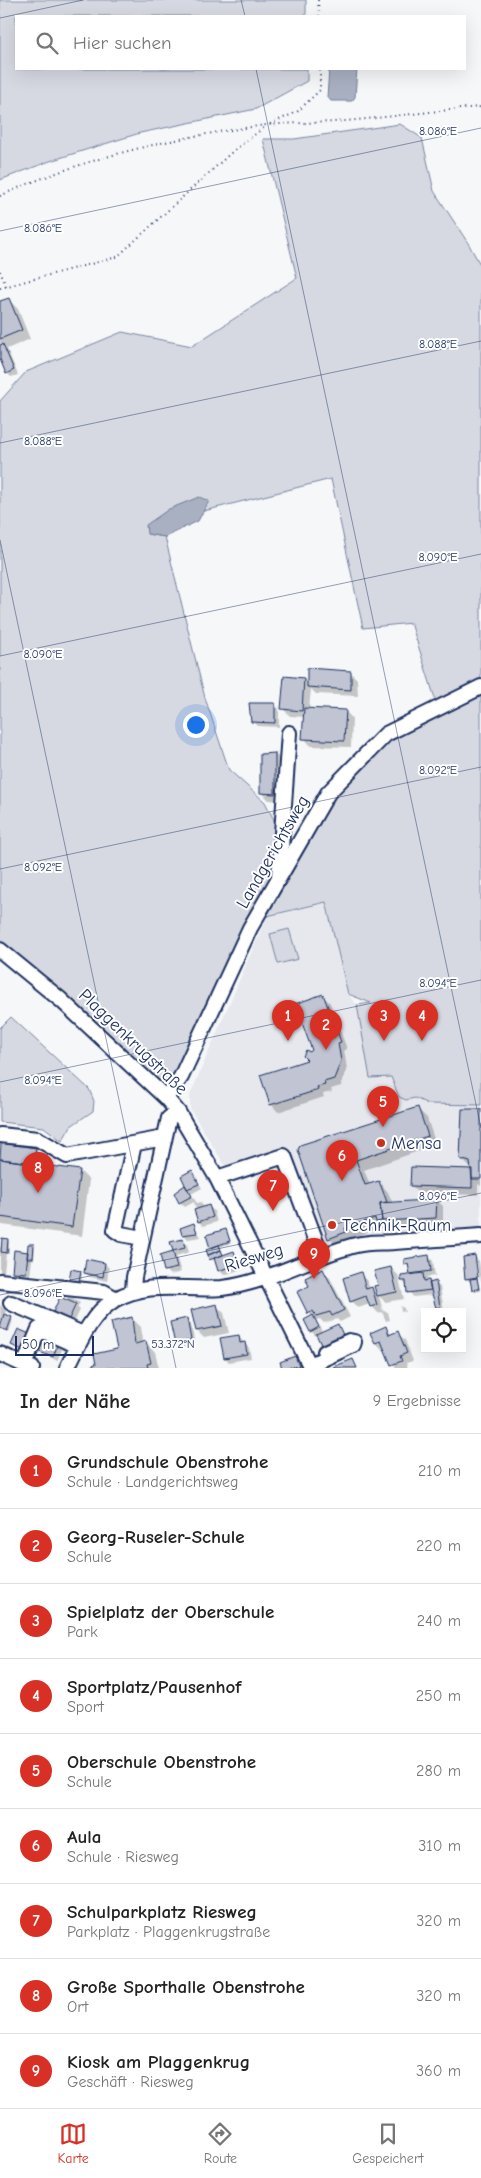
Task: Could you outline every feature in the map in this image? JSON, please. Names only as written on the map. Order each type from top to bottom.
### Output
[{"type":"street","name":"Landgerichtsweg","points":[[166,1098],[181,1077],[250,928],[328,793],[386,734],[481,687]]},
{"type":"street","points":[[278,879],[289,733]]},
{"type":"street","name":"Plaggenkrugstraße","points":[[0,950],[61,1000],[166,1098],[178,1112],[217,1178],[311,1366]]},
{"type":"street","points":[[133,1291],[142,1238],[169,1118],[178,1112]]},
{"type":"street","points":[[0,1136],[38,1139],[67,1156],[164,1138]]},
{"type":"street","points":[[134,1144],[115,1230],[121,1234],[142,1238]]},
{"type":"street","points":[[217,1178],[284,1156],[321,1255]]},
{"type":"street","name":"Riesweg","points":[[67,1368],[96,1316],[116,1300],[133,1291],[160,1286],[222,1288],[267,1276],[321,1255],[358,1245],[481,1236]]},
{"type":"street","points":[[0,1281],[104,1292],[116,1300]]},
{"type":"street","points":[[11,1303],[81,1340]]},
{"type":"street","points":[[0,1354],[28,1366],[38,1329],[81,1340]]},
{"type":"street","points":[[311,1366],[324,1357],[353,1345],[360,1339]]},
{"type":"path","points":[[318,0],[319,15]]},
{"type":"path","points":[[0,288],[116,257],[233,151],[267,125],[297,112],[320,90],[320,70]]},
{"type":"path","points":[[0,196],[43,176],[107,155],[165,142],[267,125],[335,122],[481,107]]},
{"type":"path","points":[[0,271],[6,286]]},
{"type":"shaded area","points":[[0,0],[306,0],[306,15],[15,15],[15,70],[307,70],[307,81],[256,109],[140,133],[50,161],[0,180]]},
{"type":"shaded area","points":[[400,124],[422,138],[434,191],[481,266],[481,687],[438,708],[411,623],[363,628],[331,479],[204,511],[147,534],[165,537],[205,698],[229,770],[265,802],[292,856],[166,1098],[0,950],[0,401],[26,372],[122,332],[192,346],[297,278],[263,139],[294,139]]},
{"type":"shaded area","points":[[481,695],[481,1105],[428,1104],[415,1098],[406,1100],[399,1097],[391,1077],[370,1078],[357,1005],[371,1003],[348,994],[326,902],[267,916],[337,794],[387,743]]},
{"type":"shaded area","points":[[326,902],[348,994],[357,1005],[481,991],[481,1229],[357,1238],[323,1247],[289,1149],[227,1169],[190,1109],[190,1095],[267,916]]},
{"type":"shaded area","points":[[289,929],[298,959],[278,964],[270,934]]},
{"type":"shaded area","points":[[11,1017],[89,1089],[94,1101],[93,1111],[71,1126],[62,1141],[44,1127],[0,1122],[0,1028]]},
{"type":"water","points":[[329,70],[357,70],[355,97],[352,101],[331,101],[327,97]]},
{"type":"water","points":[[199,497],[209,501],[198,521],[165,537],[147,534],[146,525],[169,509]]},
{"type":"building","points":[[9,298],[22,330],[0,339],[0,301]]},
{"type":"building","points":[[3,344],[14,370],[6,374],[0,359],[0,345]]},
{"type":"building","points":[[307,668],[351,671],[351,690],[307,687]]},
{"type":"building","points":[[284,676],[304,678],[302,711],[281,709]]},
{"type":"building","points":[[249,703],[275,703],[275,723],[251,722]]},
{"type":"building","points":[[304,708],[346,710],[344,741],[302,739]]},
{"type":"building","points":[[275,753],[275,794],[260,793],[260,754]]},
{"type":"building","points":[[323,994],[341,1042],[338,1043],[341,1061],[334,1079],[324,1082],[325,1085],[317,1087],[318,1090],[270,1105],[260,1075],[307,1060],[303,1056],[306,1050],[310,1052],[312,1050],[295,1004]]},
{"type":"building","points":[[418,1107],[428,1136],[356,1160],[365,1185],[379,1181],[387,1202],[380,1203],[382,1221],[376,1222],[375,1218],[345,1228],[346,1232],[328,1239],[298,1150],[300,1145]]},
{"type":"building","points":[[462,1109],[481,1109],[481,1179],[472,1179],[470,1162],[460,1159]]},
{"type":"building","points":[[1,1143],[36,1148],[34,1163],[0,1159]]},
{"type":"building","points":[[0,1159],[80,1170],[72,1227],[0,1217]]},
{"type":"building","points":[[411,1167],[472,1169],[472,1188],[410,1186]]},
{"type":"building","points":[[192,1170],[199,1184],[187,1189],[181,1176]]},
{"type":"building","points":[[185,1185],[192,1196],[179,1203],[174,1193]]},
{"type":"building","points":[[424,1197],[437,1198],[436,1218],[382,1221],[380,1203],[425,1200]]},
{"type":"building","points":[[209,1205],[213,1217],[198,1222],[194,1210]]},
{"type":"building","points":[[194,1223],[197,1233],[182,1235],[180,1228]]},
{"type":"building","points":[[226,1229],[230,1241],[210,1248],[206,1235]]},
{"type":"building","points":[[2,1238],[8,1239],[7,1253],[1,1252]]},
{"type":"building","points":[[183,1239],[185,1248],[173,1251],[170,1242]]},
{"type":"building","points":[[28,1244],[34,1244],[33,1258],[27,1258]]},
{"type":"building","points":[[219,1245],[221,1250],[208,1255],[206,1250]]},
{"type":"building","points":[[14,1250],[28,1252],[26,1273],[12,1272]]},
{"type":"building","points":[[221,1250],[223,1255],[209,1260],[208,1255]]},
{"type":"building","points":[[173,1251],[177,1268],[164,1271],[160,1255]]},
{"type":"building","points":[[234,1251],[238,1264],[218,1271],[214,1258]]},
{"type":"building","points":[[429,1255],[431,1271],[410,1274],[408,1264],[404,1265],[404,1259]]},
{"type":"building","points":[[475,1255],[478,1277],[465,1279],[463,1257]]},
{"type":"building","points":[[86,1259],[105,1263],[103,1277],[84,1273]]},
{"type":"building","points":[[391,1267],[397,1292],[377,1296],[374,1286],[378,1285],[374,1271]]},
{"type":"building","points":[[71,1269],[81,1271],[79,1282],[69,1280]]},
{"type":"building","points":[[323,1269],[344,1310],[332,1316],[330,1312],[316,1316],[313,1311],[308,1314],[297,1292],[309,1286],[305,1278]]},
{"type":"building","points":[[361,1272],[366,1289],[372,1287],[377,1305],[370,1307],[366,1296],[350,1302],[343,1278]]},
{"type":"building","points":[[423,1273],[424,1281],[429,1280],[431,1290],[407,1293],[406,1281],[401,1281],[401,1276]]},
{"type":"building","points":[[477,1278],[479,1289],[472,1290],[470,1279]]},
{"type":"building","points":[[436,1281],[440,1307],[436,1308],[429,1283]]},
{"type":"building","points":[[60,1297],[76,1304],[69,1319],[53,1312]]},
{"type":"building","points":[[217,1304],[222,1326],[196,1331],[191,1310]]},
{"type":"building","points":[[4,1314],[12,1317],[7,1331],[0,1328]]},
{"type":"building","points":[[313,1315],[319,1327],[310,1332],[304,1320]]},
{"type":"building","points":[[132,1317],[135,1344],[146,1341],[151,1363],[147,1364],[148,1368],[93,1368],[92,1365],[96,1364],[94,1354],[117,1349],[111,1322]]},
{"type":"building","points":[[187,1318],[191,1340],[175,1344],[170,1322]]},
{"type":"building","points":[[338,1324],[345,1339],[323,1349],[316,1334]]},
{"type":"building","points":[[386,1326],[389,1335],[398,1331],[407,1353],[400,1356],[402,1361],[391,1365],[381,1341],[375,1343],[370,1333]]},
{"type":"building","points":[[18,1329],[32,1335],[25,1351],[11,1345]]},
{"type":"building","points":[[46,1335],[59,1341],[53,1357],[39,1352]]},
{"type":"building","points":[[239,1335],[240,1343],[245,1342],[247,1354],[224,1358],[220,1338]]},
{"type":"building","points":[[295,1356],[299,1366],[282,1368],[280,1362]]},
{"type":"building","points":[[353,1359],[357,1368],[333,1367]]},
{"type":"place","name":"Grundschule Obenstrohe","points":[[288,1041]]},
{"type":"place","name":"Spielplatz der Oberschule","points":[[384,1041]]},
{"type":"place","name":"Sportplatz/Pausenhof","points":[[422,1041]]},
{"type":"place","name":"Georg-Ruseler-Schule","points":[[326,1050]]},
{"type":"place","name":"Oberschule Obenstrohe","points":[[383,1127]]},
{"type":"place","name":"Mensa","points":[[381,1143]]},
{"type":"place","name":"Aula","points":[[342,1181]]},
{"type":"place","name":"Große Sporthalle Obenstrohe","points":[[38,1193]]},
{"type":"place","name":"Schulparkplatz Riesweg","points":[[273,1211]]},
{"type":"place","name":"Technik-Raum","points":[[332,1225]]},
{"type":"place","name":"Kiosk am Plaggenkrug","points":[[314,1279]]}]
